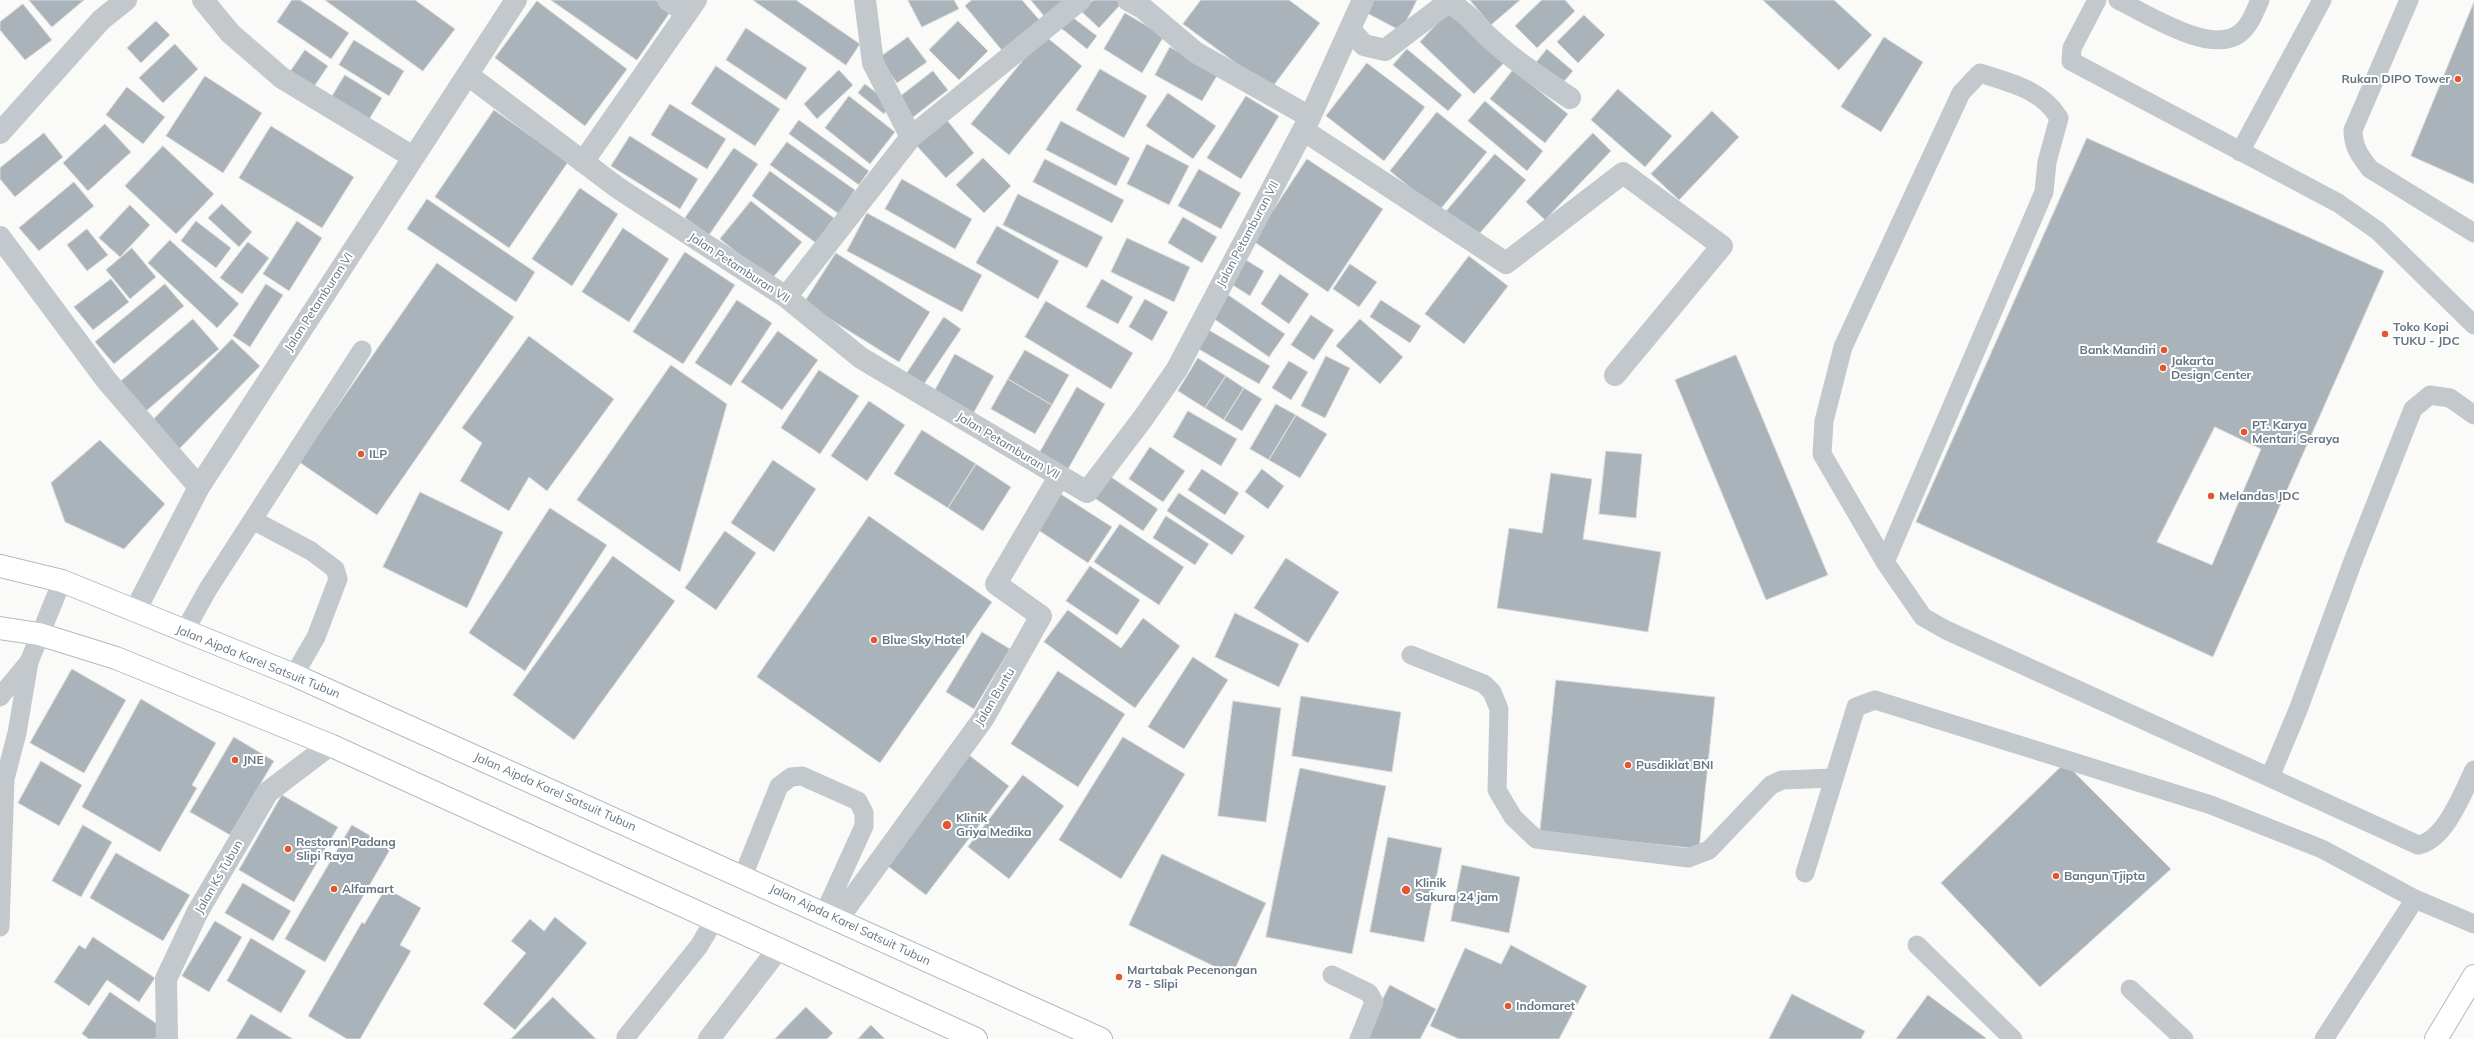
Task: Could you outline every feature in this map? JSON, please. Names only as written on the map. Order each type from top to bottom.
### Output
[{"type":"main road","name":"Jalan Aipda Karel Satsuit Tubun","points":[[0,566],[62,581],[184,632],[294,675],[743,876],[830,917],[1101,1039]]},
{"type":"main road","points":[[0,628],[39,634],[116,658],[330,745],[779,948],[976,1039]]},
{"type":"main road","points":[[2436,1039],[2473,978]]},
{"type":"street","points":[[0,133],[101,20],[126,0]]},
{"type":"street","points":[[203,0],[230,33],[282,78],[413,157]]},
{"type":"street","name":"Jalan Petamburan VI","points":[[135,611],[199,486],[516,0]]},
{"type":"street","points":[[583,162],[691,7],[668,0]]},
{"type":"street","points":[[865,0],[873,63],[910,137]]},
{"type":"street","points":[[786,297],[910,137],[1080,0]]},
{"type":"street","points":[[1128,0],[1144,9],[1195,52],[1307,123],[1506,263],[1623,173],[1722,246],[1615,375]]},
{"type":"street","name":"Jalan Petamburan VII","points":[[468,75],[583,162],[786,297],[861,358],[1087,492],[1144,417],[1177,369],[1307,123],[1363,0]]},
{"type":"street","points":[[1350,30],[1364,45],[1385,50],[1447,3],[1457,6],[1492,41],[1532,72],[1570,98]]},
{"type":"street","points":[[0,236],[107,381],[199,486]]},
{"type":"street","name":"Jalan Buntu","points":[[830,917],[983,719],[1041,616],[996,584],[1060,477]]},
{"type":"street","name":"Jalan Ks Tubun","points":[[167,1039],[166,979],[198,911],[268,792],[330,745]]},
{"type":"street","points":[[709,1039],[779,948]]},
{"type":"lane","points":[[2097,0],[2072,48],[2071,61],[2338,203],[2378,231],[2474,326]]},
{"type":"lane","points":[[2118,0],[2174,27],[2213,42],[2224,41],[2241,33],[2260,0]]},
{"type":"lane","points":[[2240,152],[2322,0]]},
{"type":"lane","points":[[2409,0],[2353,130],[2353,141],[2358,154],[2370,169],[2474,233]]},
{"type":"lane","points":[[1885,562],[2044,192],[2048,162],[2059,118],[2044,98],[2020,86],[1980,73],[1961,93],[1846,340],[1824,421],[1822,454],[1885,562],[1922,616],[1946,630],[2418,845],[2431,841],[2446,823],[2474,770]]},
{"type":"lane","points":[[184,632],[253,520],[362,350]]},
{"type":"lane","points":[[2270,777],[2298,710],[2353,561],[2413,409],[2430,395],[2450,398],[2474,415]]},
{"type":"lane","points":[[253,520],[311,551],[335,569],[338,579],[316,637],[294,675]]},
{"type":"lane","points":[[1,917],[6,779],[17,733],[29,662],[39,634],[62,581]]},
{"type":"lane","points":[[1411,655],[1484,684],[1492,692],[1499,709],[1497,790],[1513,817],[1536,839],[1688,858],[1709,850],[1771,785],[1782,780],[1833,778]]},
{"type":"lane","points":[[0,697],[29,662]]},
{"type":"lane","points":[[1805,873],[1856,707],[1875,700],[2211,805],[2322,849],[2415,899],[2474,924]]},
{"type":"lane","points":[[743,876],[779,786],[791,777],[802,776],[858,801],[864,813],[864,826],[830,917]]},
{"type":"lane","points":[[2324,1039],[2415,899]]},
{"type":"lane","points":[[626,1036],[699,946],[715,919]]},
{"type":"lane","points":[[1917,945],[2013,1039]]},
{"type":"lane","points":[[1332,975],[1369,993],[1374,1002],[1359,1039]]},
{"type":"lane","points":[[2130,989],[2184,1039]]},
{"type":"building","points":[[29,0],[84,0],[52,27]]},
{"type":"building","points":[[292,0],[300,0],[349,33],[331,59],[277,22]]},
{"type":"building","points":[[325,0],[415,0],[455,29],[423,71]]},
{"type":"building","points":[[551,0],[656,0],[671,11],[637,60]]},
{"type":"building","points":[[753,0],[796,0],[860,44],[846,65]]},
{"type":"building","points":[[908,0],[954,0],[959,9],[922,27]]},
{"type":"building","points":[[972,0],[1022,0],[1042,23],[1005,54],[965,6]]},
{"type":"building","points":[[1031,0],[1067,0],[1046,18]]},
{"type":"building","points":[[1093,0],[1117,0],[1121,4],[1099,28],[1082,12]]},
{"type":"building","points":[[1201,0],[1289,0],[1320,23],[1271,89],[1183,24]]},
{"type":"building","points":[[1371,0],[1417,0],[1401,31],[1365,12]]},
{"type":"building","points":[[1470,0],[1520,0],[1491,25]]},
{"type":"building","points":[[1542,0],[1565,0],[1575,11],[1537,48],[1515,26]]},
{"type":"building","points":[[1763,0],[1834,0],[1872,35],[1839,70]]},
{"type":"building","points":[[537,1],[627,69],[585,126],[495,58]]},
{"type":"building","name":"Rukan DIPO Tower","points":[[2474,2],[2474,184],[2411,156]]},
{"type":"building","points":[[23,4],[52,40],[25,60],[0,30],[0,22]]},
{"type":"building","points":[[1450,10],[1505,62],[1474,94],[1420,42]]},
{"type":"building","points":[[1125,13],[1164,36],[1142,73],[1104,49]]},
{"type":"building","points":[[1584,15],[1605,35],[1578,63],[1557,42]]},
{"type":"building","points":[[1071,16],[1097,36],[1087,49],[1061,28]]},
{"type":"building","points":[[156,21],[170,35],[141,63],[127,48]]},
{"type":"building","points":[[958,21],[988,51],[959,80],[929,50]]},
{"type":"building","points":[[746,28],[807,68],[786,100],[726,60]]},
{"type":"building","points":[[1044,35],[1082,66],[1009,155],[971,124]]},
{"type":"building","points":[[908,37],[927,62],[897,83],[879,58]]},
{"type":"building","points":[[1884,37],[1923,62],[1881,132],[1841,107]]},
{"type":"building","points":[[354,40],[404,71],[389,96],[339,65]]},
{"type":"building","points":[[175,44],[198,69],[163,103],[139,78]]},
{"type":"building","points":[[1170,47],[1218,74],[1202,101],[1155,75]]},
{"type":"building","points":[[1407,49],[1462,95],[1448,111],[1393,65]]},
{"type":"building","points":[[1547,49],[1573,71],[1560,86],[1535,64]]},
{"type":"building","points":[[305,50],[328,66],[313,88],[290,72]]},
{"type":"building","points":[[1367,63],[1425,107],[1384,161],[1326,116]]},
{"type":"building","points":[[716,66],[780,109],[755,146],[691,104]]},
{"type":"building","points":[[1100,69],[1147,96],[1124,138],[1076,110]]},
{"type":"building","points":[[839,70],[853,85],[817,119],[804,104]]},
{"type":"building","points":[[1513,70],[1568,114],[1545,143],[1490,99]]},
{"type":"building","points":[[933,71],[948,90],[912,118],[897,99]]},
{"type":"building","points":[[345,75],[382,98],[365,126],[328,103]]},
{"type":"building","points":[[205,76],[262,113],[223,173],[166,136]]},
{"type":"building","points":[[865,84],[891,104],[884,114],[858,93]]},
{"type":"building","points":[[127,87],[165,117],[143,144],[106,115]]},
{"type":"building","points":[[1618,89],[1672,136],[1645,167],[1591,120]]},
{"type":"building","points":[[1168,93],[1216,126],[1193,159],[1146,126]]},
{"type":"building","points":[[849,96],[895,132],[870,164],[825,128]]},
{"type":"building","points":[[1246,96],[1279,116],[1241,179],[1207,158]]},
{"type":"building","points":[[1485,101],[1543,151],[1527,171],[1468,121]]},
{"type":"building","points":[[670,104],[726,139],[707,169],[651,135]]},
{"type":"building","points":[[494,110],[568,162],[509,248],[435,197]]},
{"type":"building","points":[[1712,111],[1739,137],[1679,200],[1651,174]]},
{"type":"building","points":[[1437,112],[1487,152],[1439,211],[1390,171]]},
{"type":"building","points":[[946,119],[974,153],[946,178],[916,145]]},
{"type":"building","points":[[799,120],[869,171],[859,185],[789,134]]},
{"type":"building","points":[[1061,121],[1130,158],[1116,186],[1046,150]]},
{"type":"building","points":[[105,124],[131,152],[88,191],[63,163]]},
{"type":"building","points":[[271,126],[354,177],[322,228],[239,178]]},
{"type":"building","points":[[44,133],[63,157],[15,197],[0,179],[0,168]]},
{"type":"building","points":[[1593,133],[1611,151],[1545,220],[1526,202]]},
{"type":"building","points":[[630,136],[698,179],[680,209],[611,166]]},
{"type":"building","name":"Jakarta Design Center","points":[[2087,138],[2384,271],[2213,657],[1916,522]]},
{"type":"building","points":[[787,142],[855,190],[839,214],[770,165]]},
{"type":"building","points":[[1147,144],[1189,166],[1169,205],[1127,184]]},
{"type":"building","points":[[163,146],[214,194],[176,234],[125,186]]},
{"type":"building","points":[[734,148],[758,164],[709,235],[685,218]]},
{"type":"building","points":[[1495,154],[1526,180],[1473,241],[1443,215]]},
{"type":"building","points":[[983,158],[1011,186],[984,213],[956,185]]},
{"type":"building","points":[[1045,159],[1124,200],[1112,223],[1033,182]]},
{"type":"building","points":[[1307,159],[1383,209],[1328,292],[1253,241]]},
{"type":"building","points":[[1199,169],[1241,193],[1221,229],[1178,206]]},
{"type":"building","points":[[770,171],[834,218],[816,243],[752,196]]},
{"type":"building","points":[[902,179],[972,219],[955,249],[885,209]]},
{"type":"building","points":[[74,182],[94,206],[39,251],[19,228]]},
{"type":"building","points":[[580,188],[618,214],[572,286],[532,259]]},
{"type":"building","points":[[1018,194],[1103,237],[1087,268],[1003,225]]},
{"type":"building","points":[[427,199],[535,272],[516,302],[407,229]]},
{"type":"building","points":[[751,201],[802,242],[771,280],[720,239]]},
{"type":"building","points":[[222,204],[252,232],[239,247],[208,218]]},
{"type":"building","points":[[130,205],[150,225],[120,257],[99,238]]},
{"type":"building","points":[[867,213],[982,275],[962,312],[847,251]]},
{"type":"building","points":[[1183,217],[1217,237],[1202,263],[1168,243]]},
{"type":"building","points":[[196,221],[231,248],[216,268],[181,241]]},
{"type":"building","points":[[297,221],[322,238],[289,291],[263,274]]},
{"type":"building","points":[[997,226],[1059,261],[1038,299],[976,263]]},
{"type":"building","points":[[623,228],[669,259],[629,322],[582,292]]},
{"type":"building","points":[[87,229],[108,255],[87,271],[67,245]]},
{"type":"building","points":[[1127,238],[1190,267],[1174,302],[1111,272]]},
{"type":"building","points":[[170,240],[239,304],[217,328],[148,263]]},
{"type":"building","points":[[248,242],[269,258],[242,294],[220,278]]},
{"type":"building","points":[[132,248],[156,277],[130,299],[106,270]]},
{"type":"building","points":[[685,252],[735,285],[683,364],[633,332]]},
{"type":"building","points":[[836,253],[930,312],[899,362],[804,303]]},
{"type":"building","points":[[1469,256],[1508,286],[1464,344],[1425,314]]},
{"type":"building","points":[[1246,260],[1264,271],[1250,296],[1231,284]]},
{"type":"building","points":[[437,263],[514,317],[377,515],[299,462]]},
{"type":"building","points":[[1350,264],[1377,282],[1359,307],[1333,289]]},
{"type":"building","points":[[1280,274],[1309,294],[1289,324],[1261,304]]},
{"type":"building","points":[[111,279],[129,302],[93,330],[74,307]]},
{"type":"building","points":[[1102,279],[1133,297],[1118,324],[1086,307]]},
{"type":"building","points":[[165,284],[184,306],[114,364],[95,342]]},
{"type":"building","points":[[266,284],[283,295],[250,347],[233,336]]},
{"type":"building","points":[[1221,290],[1285,334],[1269,357],[1207,314]]},
{"type":"building","points":[[1145,299],[1168,312],[1152,341],[1129,327]]},
{"type":"building","points":[[737,300],[772,323],[731,386],[695,363]]},
{"type":"building","points":[[1381,300],[1421,326],[1410,343],[1370,317]]},
{"type":"building","points":[[1046,301],[1133,353],[1111,389],[1025,337]]},
{"type":"building","points":[[1311,315],[1334,330],[1314,360],[1291,345]]},
{"type":"building","points":[[944,317],[961,329],[924,384],[907,373]]},
{"type":"building","points":[[193,319],[219,349],[146,411],[120,382]]},
{"type":"building","points":[[1360,319],[1403,357],[1380,384],[1336,346]]},
{"type":"building","points":[[1202,326],[1270,366],[1259,384],[1190,344]]},
{"type":"building","points":[[778,331],[818,360],[782,410],[741,382]]},
{"type":"building","points":[[529,336],[614,399],[547,491],[529,477],[509,511],[460,481],[482,443],[462,428]]},
{"type":"building","points":[[232,339],[260,366],[179,449],[151,422]]},
{"type":"building","points":[[1025,350],[1069,375],[1052,405],[1008,379]]},
{"type":"building","points":[[955,354],[994,376],[973,414],[934,392]]},
{"type":"building","points":[[1736,355],[1828,575],[1766,600],[1675,380]]},
{"type":"building","points":[[1326,356],[1350,368],[1325,418],[1301,406]]},
{"type":"building","points":[[1198,358],[1226,376],[1205,408],[1178,391]]},
{"type":"building","points":[[1289,361],[1308,372],[1291,400],[1272,388]]},
{"type":"building","points":[[671,365],[727,404],[680,572],[577,500]]},
{"type":"building","points":[[819,370],[859,396],[820,454],[781,428]]},
{"type":"building","points":[[1226,376],[1244,388],[1224,420],[1205,408]]},
{"type":"building","points":[[1008,379],[1052,405],[1035,434],[991,409]]},
{"type":"building","points":[[1077,387],[1105,404],[1068,469],[1040,452]]},
{"type":"building","points":[[1244,388],[1262,399],[1242,431],[1224,420]]},
{"type":"building","points":[[869,401],[905,425],[867,481],[831,456]]},
{"type":"building","points":[[1276,404],[1296,415],[1269,460],[1250,449]]},
{"type":"building","points":[[1188,411],[1237,439],[1221,466],[1173,437]]},
{"type":"building","points":[[1296,415],[1327,434],[1300,478],[1269,460]]},
{"type":"building","name":"Melandas JDC","points":[[2215,427],[2261,449],[2212,565],[2157,542]]},
{"type":"building","points":[[922,430],[976,464],[948,508],[894,474]]},
{"type":"building","points":[[100,440],[165,504],[124,549],[65,522],[51,483]]},
{"type":"building","points":[[1150,447],[1185,471],[1163,502],[1129,479]]},
{"type":"building","points":[[1606,451],[1642,454],[1636,518],[1599,514]]},
{"type":"building","points":[[773,460],[816,489],[774,552],[731,523]]},
{"type":"building","points":[[976,464],[1011,487],[983,531],[948,508]]},
{"type":"building","points":[[1202,469],[1239,493],[1225,515],[1188,490]]},
{"type":"building","points":[[1262,469],[1284,486],[1268,509],[1245,492]]},
{"type":"building","points":[[1551,473],[1592,479],[1583,539],[1661,552],[1648,632],[1497,608],[1509,528],[1542,533]]},
{"type":"building","points":[[1108,475],[1158,509],[1143,531],[1093,497]]},
{"type":"building","points":[[1056,491],[1112,527],[1088,563],[1032,526]]},
{"type":"building","points":[[420,492],[503,532],[467,608],[383,567]]},
{"type":"building","points":[[1179,493],[1245,536],[1232,555],[1167,511]]},
{"type":"building","points":[[550,508],[607,545],[525,671],[469,633]]},
{"type":"building","name":"Blue Sky Hotel","points":[[869,516],[992,602],[880,763],[757,677]]},
{"type":"building","points":[[1166,516],[1209,544],[1195,565],[1153,538]]},
{"type":"building","points":[[1120,524],[1184,567],[1159,605],[1094,562]]},
{"type":"building","points":[[725,531],[756,553],[716,610],[685,588]]},
{"type":"building","points":[[613,556],[675,601],[574,740],[513,695]]},
{"type":"building","points":[[1286,558],[1339,592],[1308,643],[1254,608]]},
{"type":"building","points":[[1090,566],[1140,600],[1117,635],[1066,601]]},
{"type":"building","points":[[1068,610],[1121,648],[1143,618],[1180,646],[1135,708],[1044,642]]},
{"type":"building","points":[[1235,613],[1299,644],[1279,687],[1215,657]]},
{"type":"building","points":[[982,632],[1010,649],[974,709],[946,692]]},
{"type":"building","points":[[1193,657],[1228,680],[1184,749],[1148,727]]},
{"type":"building","points":[[72,669],[126,700],[84,773],[30,743]]},
{"type":"building","points":[[1058,671],[1125,714],[1078,787],[1011,744]]},
{"type":"building","name":"Pusdiklat BNI","points":[[1556,680],[1715,697],[1699,849],[1540,832]]},
{"type":"building","points":[[1301,696],[1401,712],[1392,772],[1292,756]]},
{"type":"building","points":[[141,699],[216,743],[192,785],[197,788],[160,852],[82,807]]},
{"type":"building","points":[[1233,701],[1281,708],[1266,822],[1218,816]]},
{"type":"building","points":[[234,737],[274,761],[230,835],[190,812]]},
{"type":"building","points":[[1123,737],[1185,774],[1121,879],[1059,840]]},
{"type":"building","name":"Klinik Griya Medika","points":[[969,755],[1009,786],[926,895],[885,864]]},
{"type":"building","points":[[41,761],[82,785],[59,826],[18,803]]},
{"type":"building","name":"Bangun Tjipta","points":[[2065,763],[2171,869],[2040,987],[1941,883]]},
{"type":"building","points":[[1300,768],[1386,786],[1352,954],[1266,937]]},
{"type":"building","points":[[1023,775],[1064,806],[1009,879],[968,847]]},
{"type":"building","name":"Restoran Padang Slipi Raya","points":[[282,795],[338,827],[294,902],[239,870]]},
{"type":"building","points":[[83,825],[112,842],[81,897],[52,881]]},
{"type":"building","points":[[352,825],[391,848],[325,962],[285,939]]},
{"type":"building","name":"Klinik Sakura 24 jam","points":[[1388,837],[1442,848],[1424,942],[1370,932]]},
{"type":"building","points":[[116,853],[190,895],[163,941],[90,898]]},
{"type":"building","points":[[1162,854],[1266,903],[1232,975],[1129,925]]},
{"type":"building","points":[[1462,865],[1520,877],[1509,933],[1451,921]]},
{"type":"building","points":[[243,883],[291,911],[273,941],[225,913]]},
{"type":"building","points":[[386,888],[421,908],[400,945],[411,951],[360,1039],[347,1039],[308,1016],[362,922],[364,924]]},
{"type":"building","points":[[555,917],[587,943],[515,1030],[483,1004],[526,953],[511,941],[530,919],[544,931]]},
{"type":"building","points":[[215,921],[242,937],[209,992],[182,976]]},
{"type":"building","points":[[93,937],[155,978],[139,1002],[107,980],[89,1006],[54,982],[79,945],[85,949]]},
{"type":"building","points":[[251,938],[306,971],[281,1013],[227,981]]},
{"type":"building","name":"Indomaret","points":[[1511,945],[1587,986],[1559,1039],[1459,1039],[1430,1026],[1465,948],[1501,964]]},
{"type":"building","points":[[1390,985],[1436,1009],[1420,1039],[1363,1039]]},
{"type":"building","points":[[110,992],[163,1028],[155,1039],[89,1039],[82,1034]]},
{"type":"building","points":[[1792,994],[1865,1031],[1861,1039],[1769,1039]]},
{"type":"building","points":[[1928,995],[1986,1038],[1896,1039]]},
{"type":"building","points":[[553,997],[596,1039],[511,1039]]},
{"type":"building","points":[[806,1007],[833,1033],[827,1039],[775,1039]]},
{"type":"building","points":[[251,1014],[293,1039],[236,1039]]},
{"type":"building","points":[[871,1025],[885,1039],[858,1039]]},
{"type":"place","name":"Rukan DIPO Tower","points":[[2458,79]]},
{"type":"place","name":"Toko Kopi TUKU - JDC","points":[[2385,334]]},
{"type":"place","name":"Bank Mandiri","points":[[2164,350]]},
{"type":"place","name":"Jakarta Design Center","points":[[2163,368]]},
{"type":"place","name":"PT. Karya Mentari Seraya","points":[[2244,432]]},
{"type":"place","name":"ILP","points":[[361,454]]},
{"type":"place","name":"Melandas JDC","points":[[2211,496]]},
{"type":"place","name":"Blue Sky Hotel","points":[[874,640]]},
{"type":"place","name":"JNE","points":[[235,760]]},
{"type":"place","name":"Pusdiklat BNI","points":[[1628,765]]},
{"type":"place","name":"Klinik Griya Medika","points":[[947,825]]},
{"type":"place","name":"Restoran Padang Slipi Raya","points":[[288,849]]},
{"type":"place","name":"Bangun Tjipta","points":[[2056,876]]},
{"type":"place","name":"Alfamart","points":[[334,889]]},
{"type":"place","name":"Klinik Sakura 24 jam","points":[[1406,890]]},
{"type":"place","name":"Martabak Pecenongan 78 - Slipi","points":[[1119,977]]},
{"type":"place","name":"Indomaret","points":[[1508,1006]]}]
